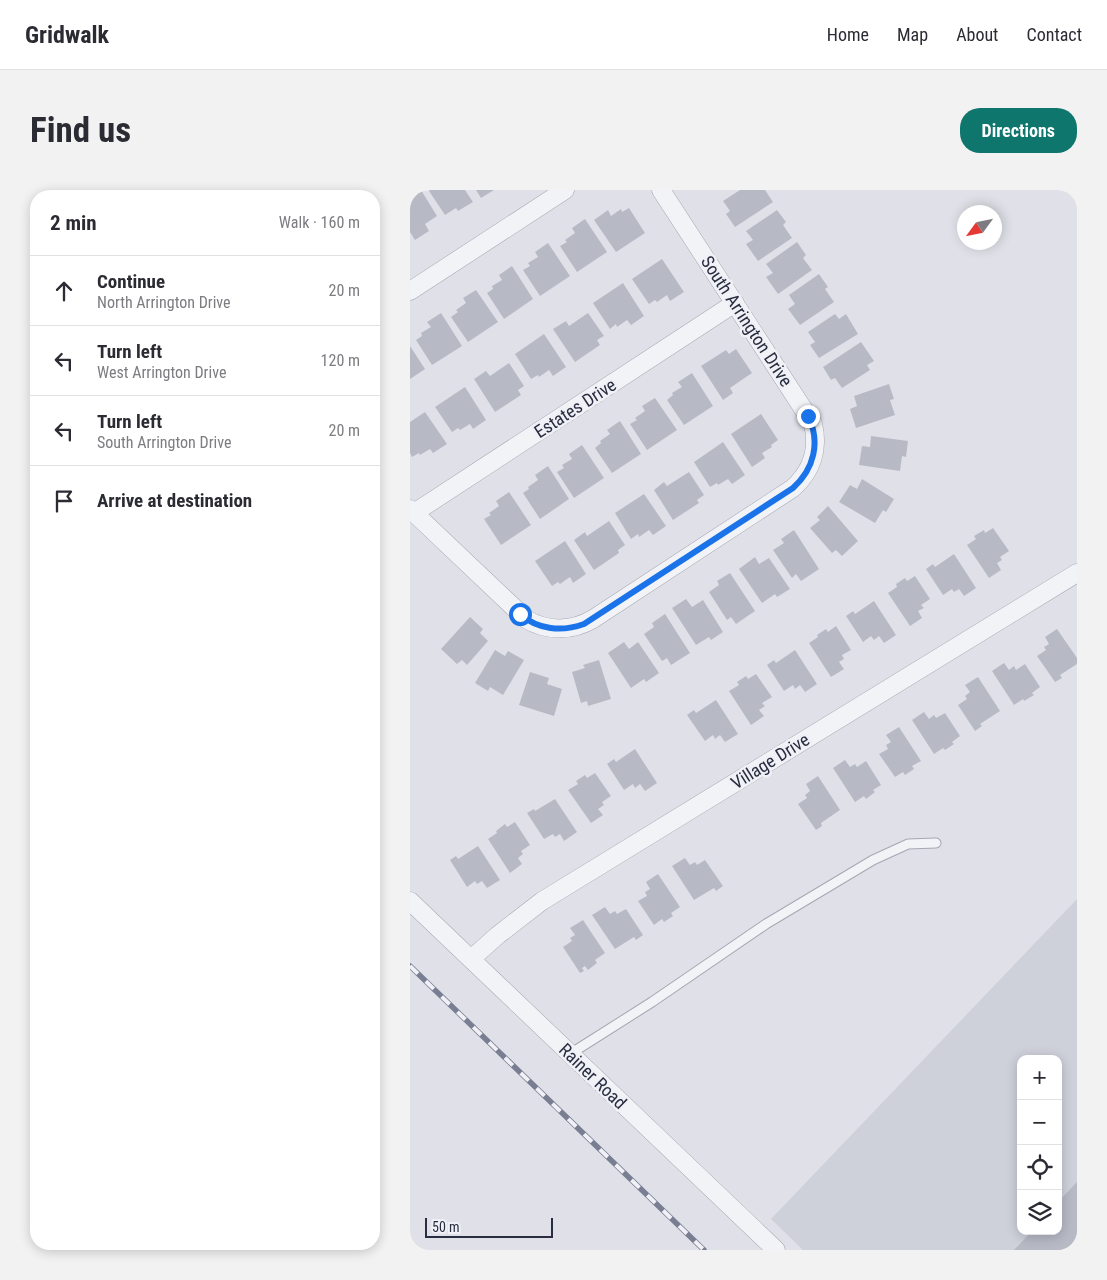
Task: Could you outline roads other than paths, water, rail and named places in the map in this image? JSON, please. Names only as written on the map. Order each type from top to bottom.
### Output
[{"type":"street","points":[[410,291],[565,190]]},
{"type":"street","name":"South Arrington Drive","points":[[412,511],[526,619],[540,626],[555,628],[576,627],[584,624],[785,494],[800,482],[814,458],[815,432],[808,416],[661,190]]},
{"type":"street","name":"Estates Drive","points":[[412,511],[735,302]]},
{"type":"street","name":"Village Drive","points":[[471,960],[505,929],[542,901],[1077,573]]},
{"type":"street","name":"Rainer Road","points":[[410,901],[776,1250]]},
{"type":"lane","points":[[570,1054],[652,1002],[766,924],[873,860],[908,844],[936,843]]},
{"type":"railway","points":[[410,966],[704,1250]]}]
